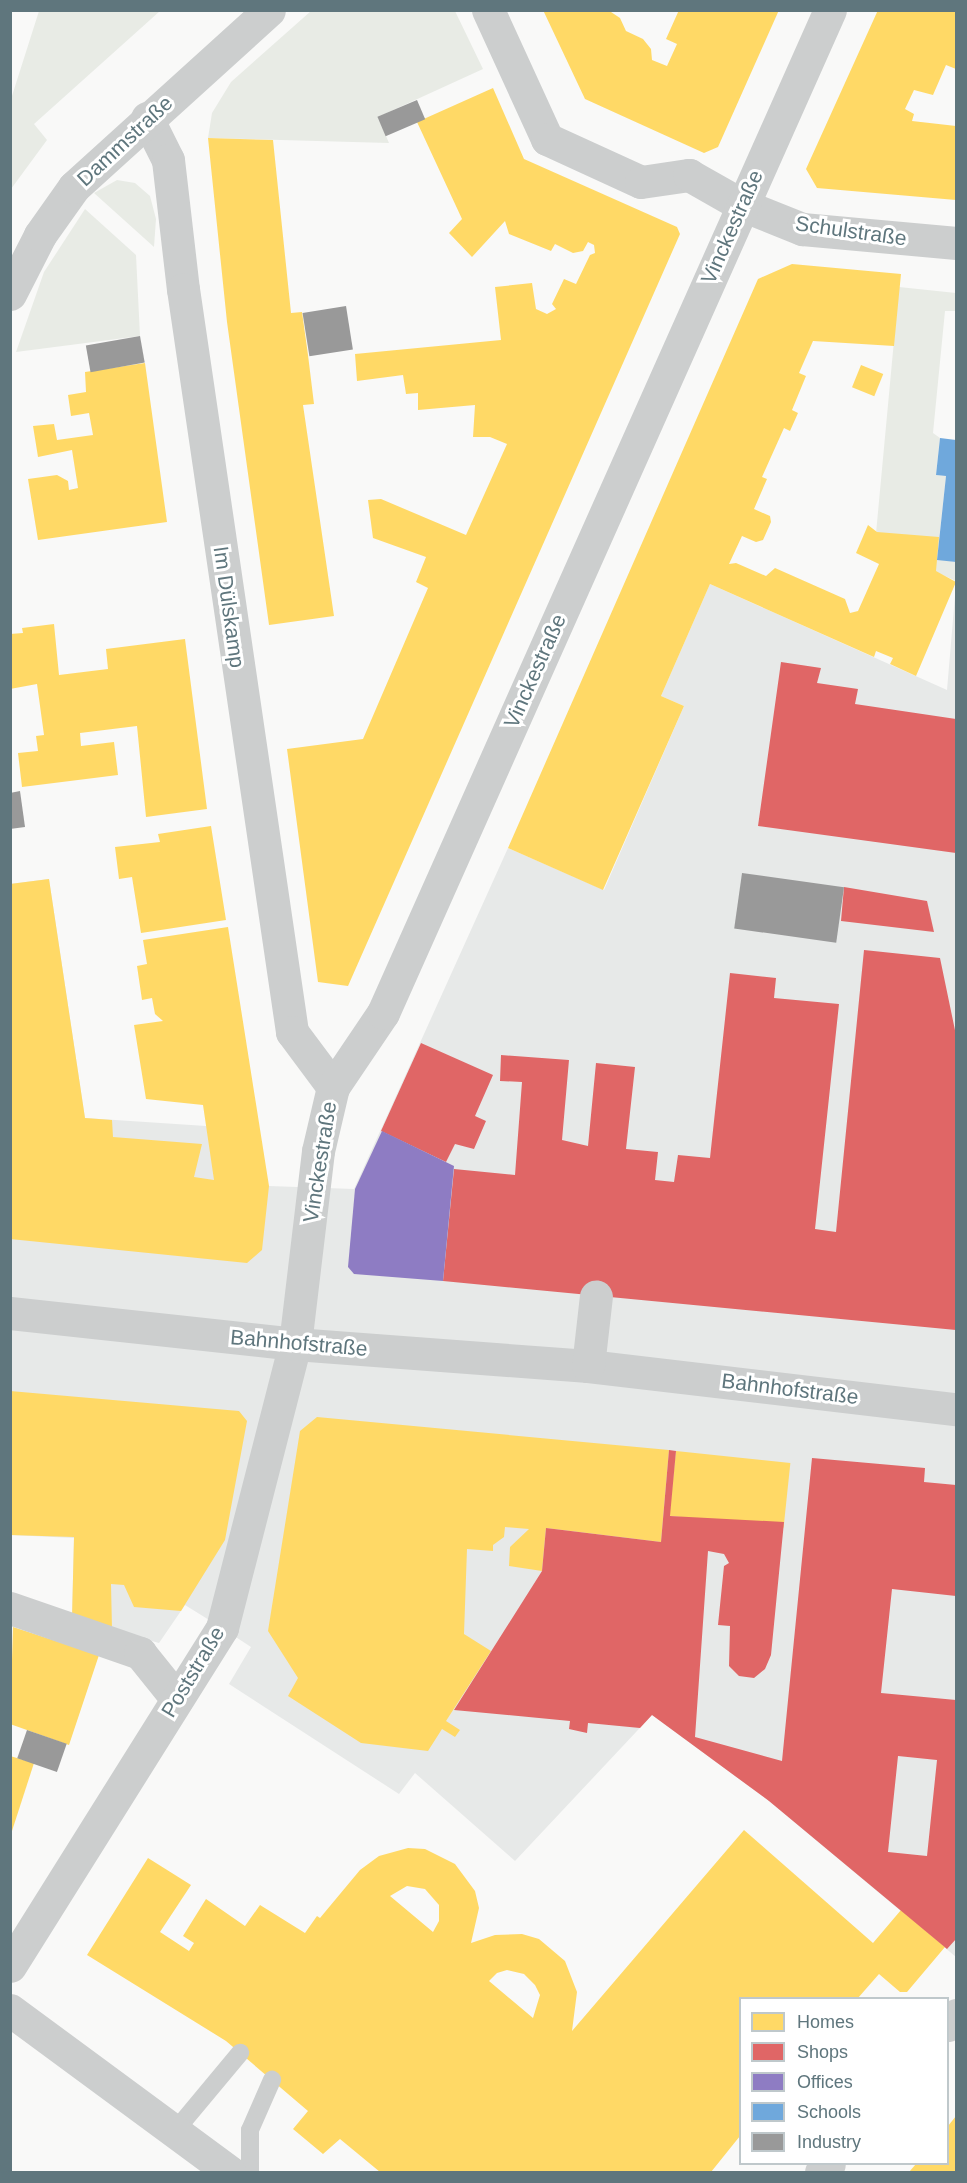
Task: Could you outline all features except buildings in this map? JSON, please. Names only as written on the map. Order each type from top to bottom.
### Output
[{"type":"street","name":"Dammstraße","points":[[10,294],[40,235],[74,188],[147,118],[269,10]]},
{"type":"street","name":"Schulstraße","points":[[488,10],[547,140],[641,182],[689,175],[742,205],[802,229],[957,243]]},
{"type":"street","name":"Vinckestraße","points":[[295,1344],[314,1188],[333,1087],[383,1013],[830,10]]},
{"type":"street","name":"Im Dülskamp","points":[[147,118],[168,160],[183,289],[292,1032],[333,1087]]},
{"type":"street","points":[[588,1366],[596,1296]]},
{"type":"street","name":"Bahnhofstraße","points":[[10,1313],[295,1344],[588,1366],[957,1408]]},
{"type":"street","name":"Poststraße","points":[[10,1966],[222,1628],[295,1344]]},
{"type":"street","points":[[10,1608],[140,1653],[177,1699]]},
{"type":"street","points":[[10,2010],[230,2172]]},
{"type":"lane","points":[[175,2131],[240,2053]]},
{"type":"lane","points":[[250,2172],[250,2130],[273,2080]]},
{"type":"shaded area","points":[[39,11],[160,11],[34,124],[47,140],[11,189],[11,99]]},
{"type":"shaded area","points":[[311,11],[455,11],[483,69],[378,117],[389,143],[208,138],[212,113],[231,82]]},
{"type":"shaded area","points":[[117,180],[135,183],[150,196],[156,219],[154,247],[94,193]]},
{"type":"shaded area","points":[[85,209],[136,255],[140,336],[16,352],[44,272]]},
{"type":"shaded area","points":[[899,287],[956,293],[956,311],[945,311],[933,433],[940,438],[936,475],[946,476],[937,559],[956,562],[956,581],[875,544]]},
{"type":"shaded area","points":[[710,584],[947,690],[956,584],[956,1957],[769,1801],[652,1715],[515,1861],[415,1773],[399,1794],[229,1684],[251,1647],[185,1605],[159,1643],[72,1618],[74,1538],[11,1535],[10,884],[49,879],[85,1118],[206,1126],[269,1186],[354,1189],[508,848],[604,890],[684,706],[661,696]]}]
